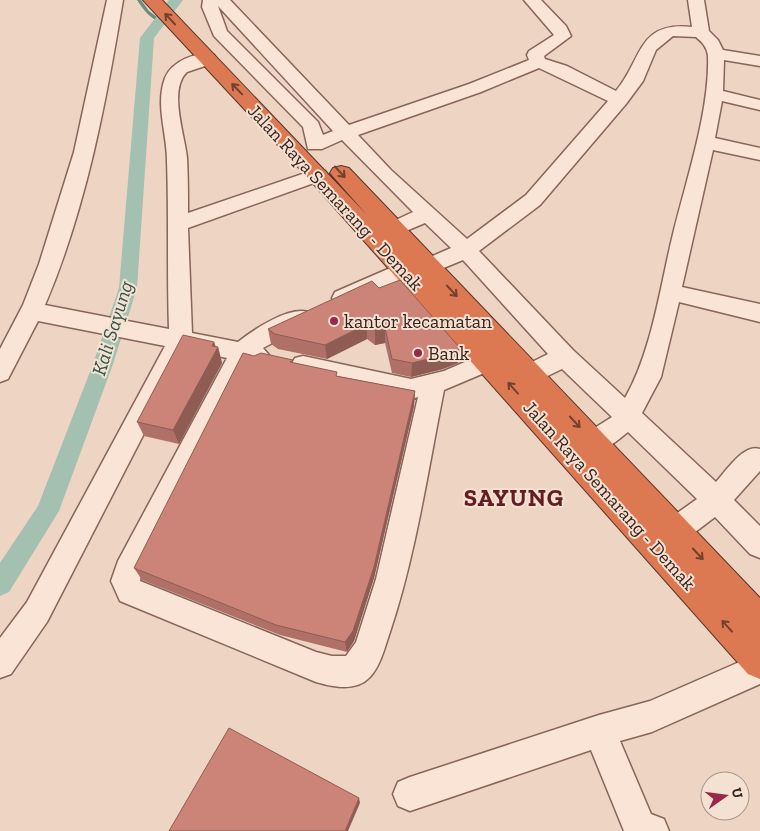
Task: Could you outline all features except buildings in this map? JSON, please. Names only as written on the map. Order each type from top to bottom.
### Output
[{"type":"highway","name":"Jalan Raya Semarang - Demak","points":[[152,0],[267,73],[318,144],[411,221],[433,264],[548,365],[696,515],[760,621]]},
{"type":"highway","name":"Jalan Raya Semarang - Demak","points":[[192,26],[208,59],[318,175],[760,662]]},
{"type":"street","points":[[0,372],[31,311],[82,163],[106,56],[115,0]]},
{"type":"street","points":[[210,0],[210,7],[220,33],[343,133],[384,174],[411,221],[462,252],[548,365],[696,515],[760,545]]},
{"type":"street","points":[[221,0],[267,73]]},
{"type":"street","points":[[532,0],[560,29],[563,36],[535,55],[540,62],[561,70],[620,100]]},
{"type":"street","points":[[612,429],[648,377],[705,142],[714,94],[716,54],[712,43],[701,32],[696,0]]},
{"type":"street","points":[[433,264],[462,252],[533,200],[634,82],[642,57],[659,38],[671,32],[701,32]]},
{"type":"street","points":[[716,54],[760,61]]},
{"type":"street","points":[[0,663],[37,612],[181,339],[176,146],[169,110],[172,82],[178,70],[208,59]]},
{"type":"street","points":[[318,144],[343,133],[475,88],[540,62]]},
{"type":"street","points":[[714,94],[760,105]]},
{"type":"street","points":[[705,142],[760,154]]},
{"type":"street","points":[[177,224],[318,175]]},
{"type":"street","points":[[404,270],[262,336],[242,352],[128,571],[125,581],[126,587],[139,595],[332,672],[348,672],[358,667],[367,658],[388,589],[433,383]]},
{"type":"street","points":[[670,292],[760,313]]},
{"type":"street","points":[[31,311],[181,339],[411,388],[449,379],[488,361]]},
{"type":"street","points":[[696,515],[755,458]]},
{"type":"street","points":[[410,794],[598,731],[652,716],[760,668]]},
{"type":"street","points":[[598,731],[644,830]]},
{"type":"waterway","points":[[139,0],[148,12],[160,21]]},
{"type":"waterway","name":"Kali Sayung","points":[[0,584],[47,511],[103,364],[128,288],[147,38],[176,0]]},
{"type":"place","name":"kantor kecamatan","points":[[334,321]]},
{"type":"place","name":"Bank","points":[[418,353]]},
{"type":"district","name":"SAYUNG","points":[[514,498]]}]
